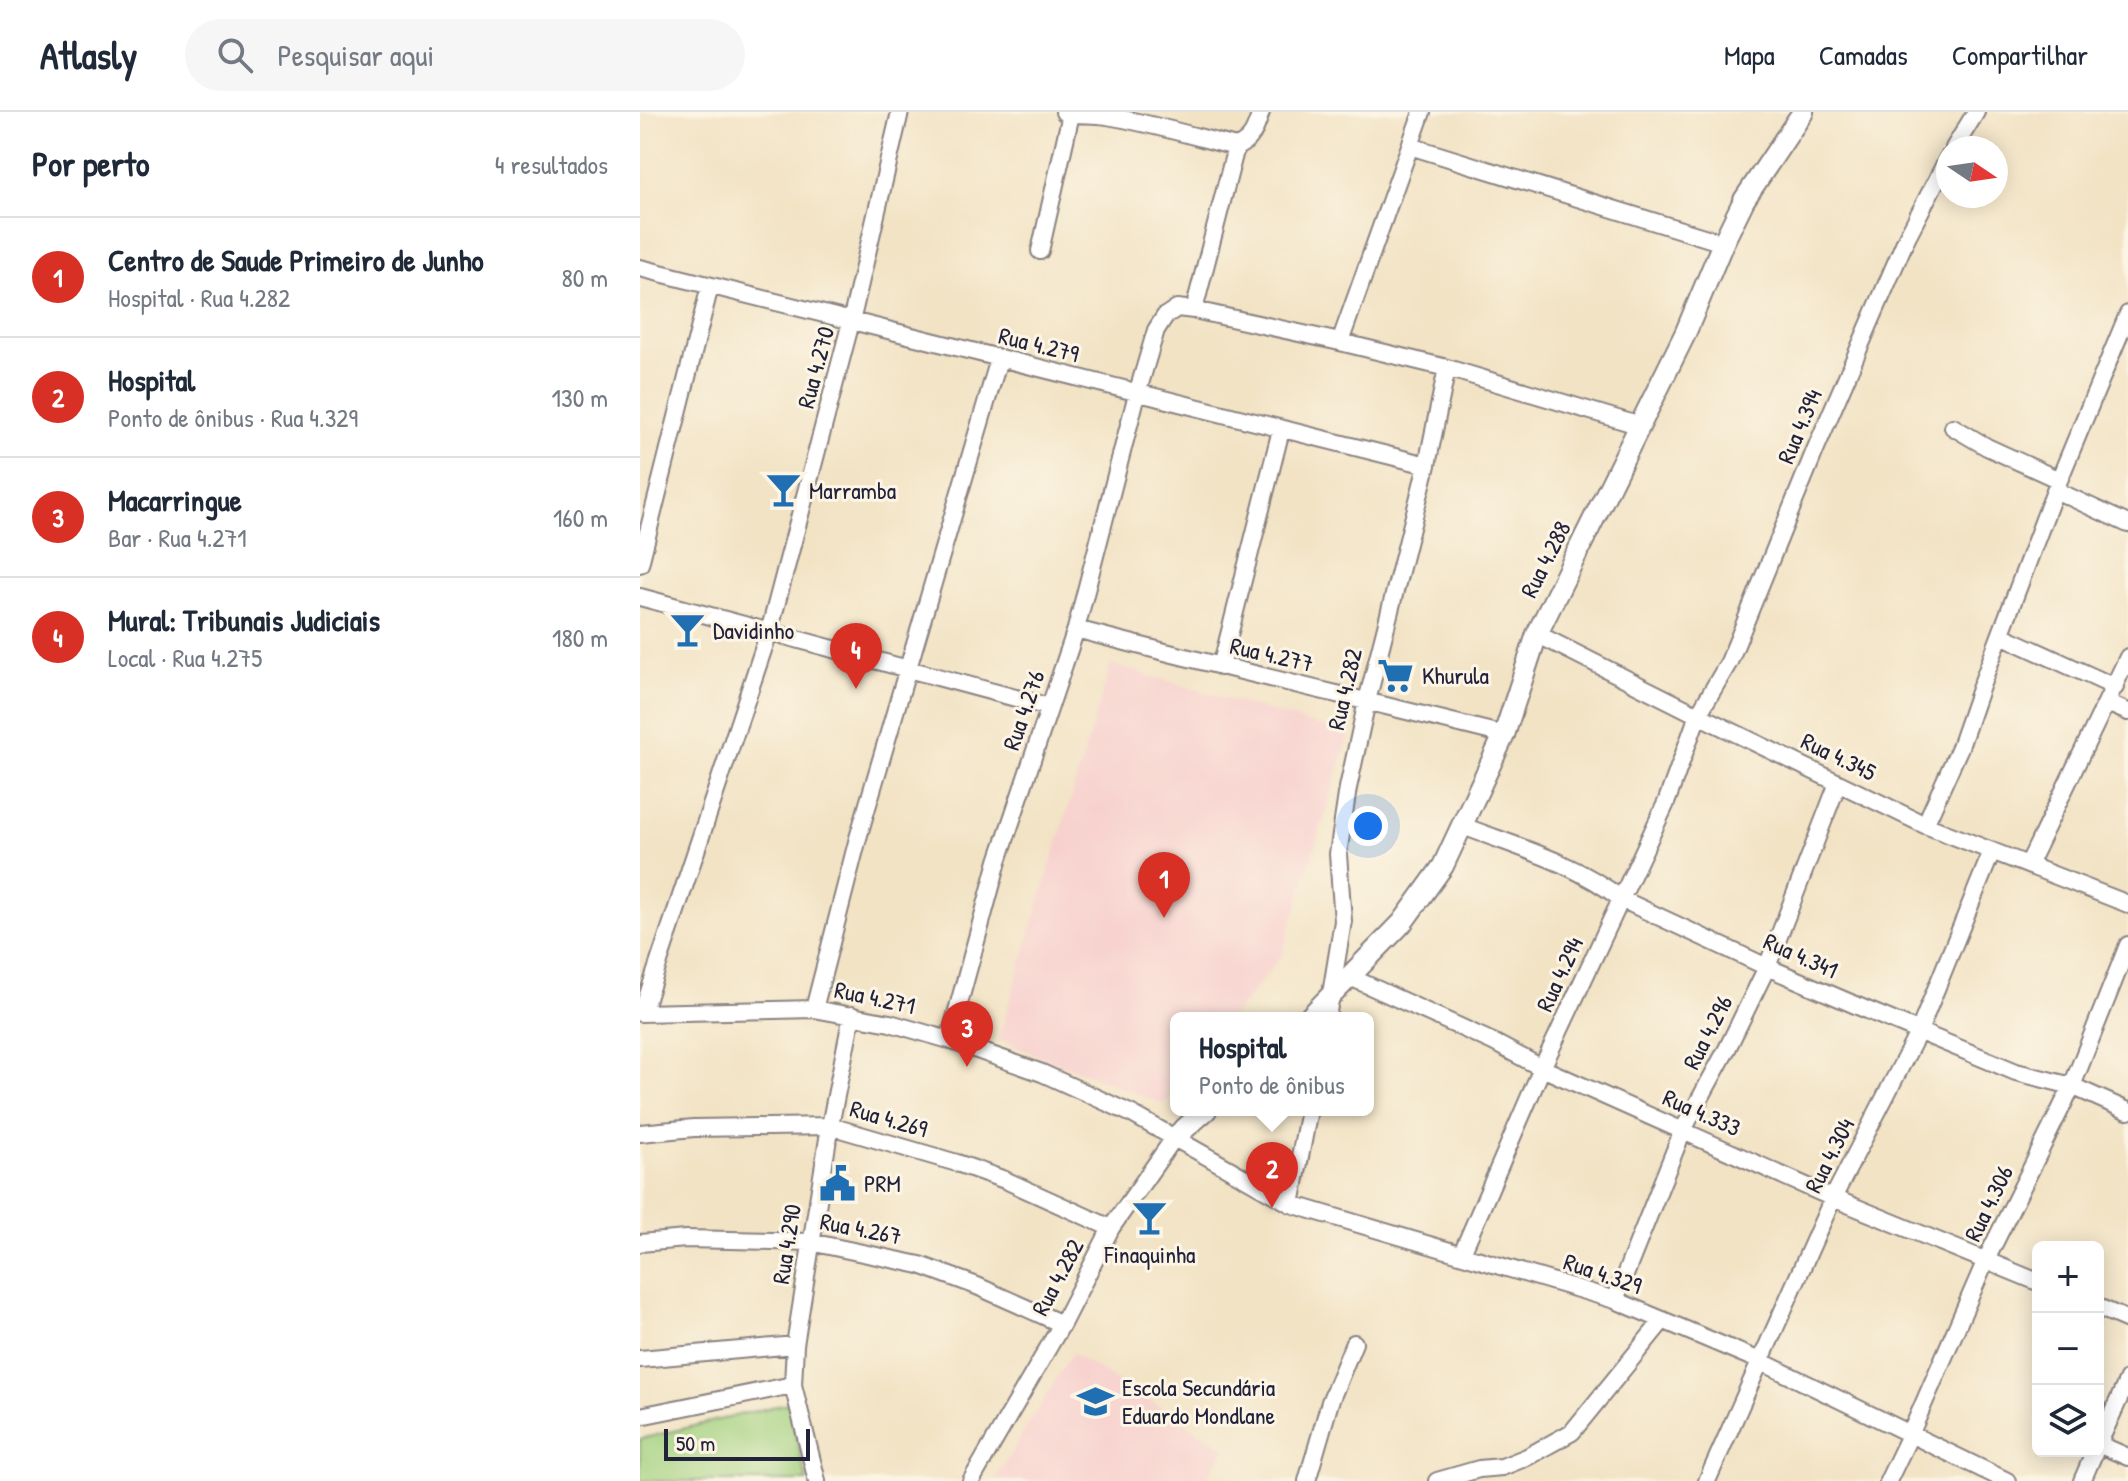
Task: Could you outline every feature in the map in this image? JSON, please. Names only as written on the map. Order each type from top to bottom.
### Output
[{"type":"street","name":"Rua 4.270","points":[[641,1013],[769,632],[851,322],[900,112]]},
{"type":"street","points":[[1040,251],[1067,113],[1109,116],[1236,147],[1252,136],[1261,112]]},
{"type":"street","points":[[1340,342],[1422,112]]},
{"type":"street","name":"Rua 4.288","points":[[1332,996],[1402,923],[1443,866],[1504,735],[1537,634],[1685,334],[1723,243],[1744,200],[1803,112]]},
{"type":"street","points":[[1961,136],[1976,112]]},
{"type":"street","points":[[1410,146],[1723,243]]},
{"type":"street","points":[[1236,147],[1194,310],[1447,368],[1641,426]]},
{"type":"street","name":"Rua 4.394","points":[[1698,715],[1729,662],[1816,448],[1901,251],[1936,182]]},
{"type":"street","name":"Rua 4.279","points":[[640,268],[1427,465]]},
{"type":"street","points":[[640,564],[710,286]]},
{"type":"street","name":"Rua 4.276","points":[[949,1040],[998,861],[1076,629],[1156,330],[1165,316],[1177,308],[1194,310]]},
{"type":"street","points":[[1925,825],[1960,747],[2057,485],[2122,344],[2128,314]]},
{"type":"street","points":[[814,1009],[858,838],[999,359]]},
{"type":"street","name":"Rua 4.282","points":[[1332,996],[1343,921],[1338,854],[1348,788],[1427,465],[1447,368]]},
{"type":"street","points":[[1953,427],[2128,524]]},
{"type":"street","points":[[1221,667],[1281,430]]},
{"type":"street","points":[[640,597],[1049,707]]},
{"type":"street","name":"Rua 4.277","points":[[1076,629],[1504,735]]},
{"type":"street","name":"Rua 4.345","points":[[1537,634],[1925,825],[2128,904]]},
{"type":"street","points":[[2001,635],[2115,687]]},
{"type":"street","points":[[2028,865],[2128,657]]},
{"type":"street","points":[[2107,703],[2128,712]]},
{"type":"street","name":"Rua 4.294","points":[[1462,1253],[1542,1068],[1666,803],[1698,715]]},
{"type":"street","name":"Rua 4.296","points":[[1615,1300],[1683,1130],[1767,967],[1838,783]]},
{"type":"street","name":"Rua 4.341","points":[[1463,826],[1580,873],[1601,883],[1621,899],[1767,967],[2016,1072],[2072,1086],[2128,1111]]},
{"type":"street","name":"Rua 4.304","points":[[1707,1481],[1833,1198],[1919,1031],[1992,851]]},
{"type":"street","name":"Rua 4.306","points":[[1888,1481],[1986,1260],[2072,1086],[2128,945]]},
{"type":"street","name":"Rua 4.333","points":[[1350,977],[1493,1042],[1542,1068],[1833,1198],[2032,1279]]},
{"type":"street","points":[[1315,1012],[1332,996]]},
{"type":"street","points":[[1328,1012],[1332,996]]},
{"type":"street","name":"Rua 4.271","points":[[641,1013],[814,1009],[852,1015],[949,1040],[1042,1073],[1132,1114],[1174,1138]]},
{"type":"street","name":"Rua 4.290","points":[[817,1481],[793,1385],[795,1345],[830,1126],[852,1015]]},
{"type":"street","name":"Rua 4.282","points":[[971,1481],[1062,1324],[1111,1228],[1174,1138],[1199,1116]]},
{"type":"street","points":[[1284,1200],[1307,1116]]},
{"type":"street","name":"Rua 4.269","points":[[640,1133],[694,1128],[830,1126],[981,1171],[1111,1228]]},
{"type":"street","name":"Rua 4.329","points":[[1174,1138],[1284,1200],[1615,1300],[1760,1361],[2007,1481]]},
{"type":"street","name":"Rua 4.267","points":[[640,1243],[686,1239],[810,1242],[920,1265],[977,1286],[1062,1324]]},
{"type":"street","points":[[2104,1310],[2128,1320]]},
{"type":"street","points":[[1437,1481],[1479,1469],[1502,1467],[1572,1432],[1663,1320]]},
{"type":"street","points":[[1307,1481],[1330,1402],[1354,1343]]},
{"type":"street","points":[[640,1359],[795,1345]]},
{"type":"street","points":[[2104,1431],[2128,1379]]},
{"type":"street","points":[[640,1416],[793,1385]]},
{"type":"street","points":[[2104,1447],[2128,1457]]},
{"type":"street","points":[[2082,1481],[2092,1457]]},
{"type":"shaded area","points":[[1111,664],[1349,735],[1282,955],[1237,1012],[1170,1012],[1170,1096],[1164,1104],[998,1040]]},
{"type":"shaded area","name":"Escola Secundária Eduardo Mondlane","points":[[1072,1353],[1226,1448],[1205,1481],[994,1481]]},
{"type":"green space","points":[[788,1403],[807,1481],[640,1481],[640,1439]]},
{"type":"place","name":"Marramba","points":[[783,490]]},
{"type":"place","name":"Davidinho","points":[[687,630]]},
{"type":"place","name":"Khurula","points":[[1396,675]]},
{"type":"place","name":"Mural: Tribunais Judiciais","points":[[856,689]]},
{"type":"place","name":"Centro de Saude Primeiro de Junho","points":[[1164,918]]},
{"type":"place","name":"Macarringue","points":[[967,1067]]},
{"type":"place","name":"PRM","points":[[838,1183]]},
{"type":"place","name":"Hospital","points":[[1272,1208]]},
{"type":"place","name":"Finaquinha","points":[[1150,1217]]},
{"type":"place","name":"Escola Secundária Eduardo Mondlane","points":[[1096,1401]]}]
